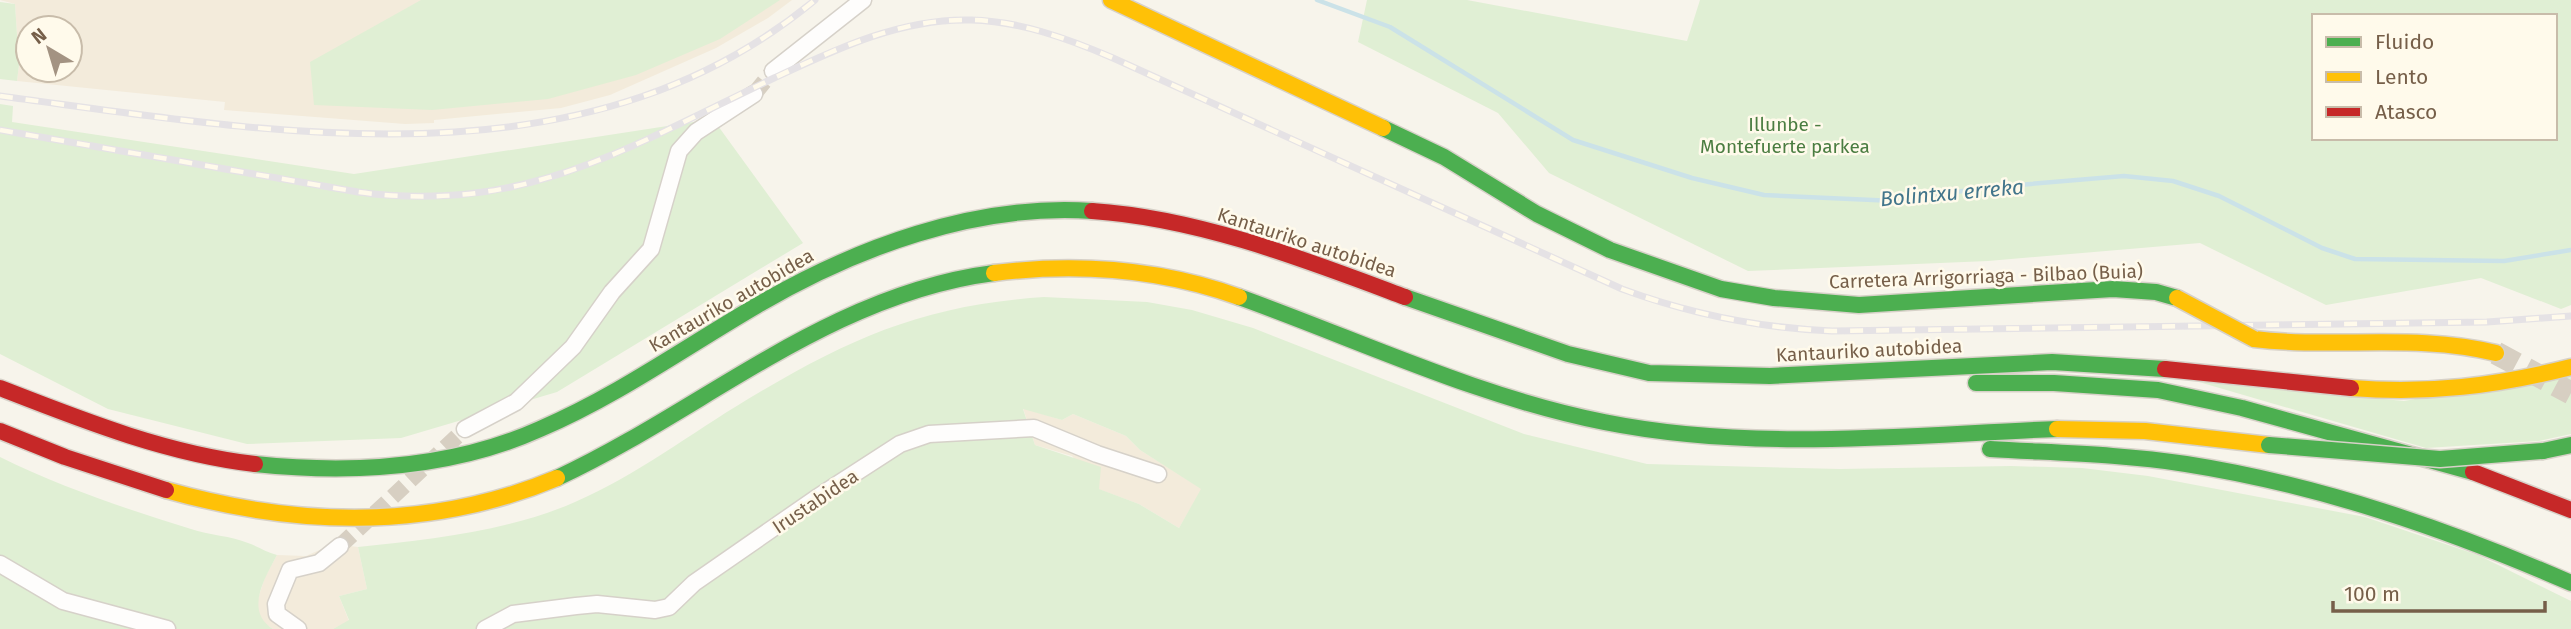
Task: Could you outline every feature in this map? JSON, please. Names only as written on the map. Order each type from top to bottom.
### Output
[{"type":"main road","name":"Carretera Arrigorriaga - Bilbao (Buia)","points":[[1111,0],[1444,157],[1537,214],[1610,250],[1721,289],[1774,298],[1859,305],[2113,289],[2156,292],[2177,298],[2254,339],[2295,344],[2444,342],[2496,353]]},
{"type":"main road","name":"Kantauriko autobidea","points":[[0,388],[57,412],[142,441],[205,457],[261,467],[330,472],[401,468],[469,455],[528,434],[594,405],[771,297],[877,246],[975,220],[1073,209],[1125,214],[1237,238],[1339,270],[1514,338],[1643,373],[1780,376],[2055,361],[2178,370],[2304,386],[2377,391],[2442,391],[2509,382],[2571,367]]},
{"type":"main road","points":[[0,431],[127,481],[208,504],[269,514],[363,522],[442,515],[539,486],[604,454],[815,329],[889,298],[989,274],[1098,268],[1194,283],[1528,404],[1606,422],[1691,436],[1765,440],[1854,440],[2129,457],[2262,480],[2392,512],[2478,542],[2571,583]]},
{"type":"main road","points":[[1643,373],[1704,387],[1774,391],[1840,389]]},
{"type":"main road","points":[[1866,388],[1952,383],[2041,383],[2158,390],[2323,428],[2458,466],[2571,510]]},
{"type":"main road","points":[[1854,440],[1978,432],[2125,430],[2431,460],[2471,460],[2571,445]]},
{"type":"street","points":[[772,71],[863,0]]},
{"type":"street","points":[[465,429],[516,402],[573,347],[612,292],[651,249],[679,151],[696,132],[754,94]]},
{"type":"street","name":"Irustabidea","points":[[485,629],[513,614],[576,606],[597,604],[655,610],[669,607],[694,583],[815,499],[900,444],[929,435],[1034,428],[1097,454],[1158,474]]},
{"type":"street","points":[[298,629],[277,614],[276,604],[290,570],[319,563],[340,546]]},
{"type":"street","points":[[0,564],[63,601],[167,629]]},
{"type":"shaded area","points":[[0,0],[792,0],[768,18],[716,48],[610,95],[561,108],[405,124],[224,110],[225,102],[47,84],[84,84],[84,14],[16,14],[15,4]]},
{"type":"shaded area","points":[[1023,408],[1062,420],[1073,414],[1126,436],[1140,450],[1202,489],[1179,528],[1139,504],[1098,489],[1072,456],[1035,445]]},
{"type":"shaded area","points":[[333,544],[358,547],[367,589],[339,596],[349,621],[333,629],[273,629],[262,622],[256,605],[265,577],[277,555],[306,556]]},
{"type":"green space","points":[[421,0],[780,0],[720,39],[636,75],[548,99],[432,110],[314,105],[310,62]]},
{"type":"green space","name":"Illunbe - Montefuerte parkea","points":[[1367,0],[1467,0],[1687,41],[1700,0],[2571,0],[2571,305],[2561,309],[2481,278],[2326,305],[2200,243],[1988,261],[1748,271],[1549,173],[1498,113],[1358,42]]},
{"type":"green space","points":[[0,2],[15,4],[16,14],[14,81],[0,79]]},
{"type":"green space","points":[[0,104],[13,106],[12,122],[354,174],[713,119],[803,243],[557,392],[401,438],[247,444],[108,409],[0,354]]},
{"type":"green space","points":[[1044,297],[1147,302],[1192,310],[1253,328],[1524,434],[1647,464],[1840,469],[2011,466],[2082,468],[2148,476],[2365,517],[2478,555],[2571,601],[2571,629],[333,629],[349,620],[339,596],[367,589],[358,547],[468,533],[550,512],[620,479],[748,399],[820,358],[889,328],[961,308]],"holes":[[[1023,409],[1062,420],[1073,414],[1126,436],[1140,450],[1201,489],[1179,528],[1139,504],[1099,489],[1101,467],[1035,445]]]},
{"type":"green space","points":[[2571,372],[2571,434],[2539,441],[2426,448],[2199,382],[2404,401]]},
{"type":"green space","points":[[0,457],[70,488],[118,505],[198,531],[242,541],[277,555],[263,584],[258,604],[264,622],[273,629],[0,629]]},
{"type":"waterway","name":"Bolintxu erreka","points":[[1317,0],[1390,27],[1573,140],[1692,178],[1764,195],[1895,201],[1983,188],[2124,176],[2173,181],[2219,196],[2322,248],[2355,259],[2504,261],[2571,250]]},
{"type":"tunnel","points":[[754,94],[773,71]]},
{"type":"tunnel","points":[[2496,353],[2571,393]]},
{"type":"tunnel","points":[[340,546],[465,429]]},
{"type":"railway","points":[[0,96],[210,123],[317,132],[423,134],[527,124],[628,101],[725,61],[815,0]]},
{"type":"railway","points":[[0,130],[358,192],[418,196],[473,193],[525,184],[575,169],[672,128],[797,67],[870,37],[919,24],[989,21],[1044,32],[1096,51],[1622,289],[1673,306],[1726,318],[1778,327],[1832,331],[2487,322],[2571,316]]},
{"type":"traffic: fast","points":[[1383,128],[1444,157],[1537,214],[1610,250],[1721,289],[1774,298],[1859,305],[2113,289],[2156,292],[2177,298]]},
{"type":"traffic: fast","points":[[255,464],[364,468],[471,453],[540,429],[596,402],[794,285],[875,248],[960,222],[1004,214],[1048,210],[1092,211]]},
{"type":"traffic: fast","points":[[557,478],[611,451],[822,329],[877,304],[934,285],[994,273]]},
{"type":"traffic: fast","points":[[1239,297],[1465,383],[1557,411],[1604,422],[1717,437],[1773,439],[2057,429]]},
{"type":"traffic: fast","points":[[1405,297],[1568,354],[1649,373],[1770,376],[2052,362],[2165,369]]},
{"type":"traffic: fast","points":[[1976,383],[2054,383],[2158,390],[2242,408],[2473,472]]},
{"type":"traffic: fast","points":[[2269,445],[2440,459],[2543,451]]},
{"type":"traffic: fast","points":[[2543,451],[2571,445]]},
{"type":"traffic: fast","points":[[1990,449],[2162,461],[2285,484],[2430,527],[2571,583]]},
{"type":"traffic: slow","points":[[1111,0],[1383,128]]},
{"type":"traffic: slow","points":[[994,273],[1087,269],[1149,274],[1239,297]]},
{"type":"traffic: slow","points":[[2177,298],[2254,339]]},
{"type":"traffic: slow","points":[[2254,339],[2315,343],[2406,342],[2466,347],[2496,353]]},
{"type":"traffic: slow","points":[[2351,388],[2408,390],[2462,387],[2571,367]]},
{"type":"traffic: slow","points":[[2057,429],[2145,431],[2269,445]]},
{"type":"traffic: slow","points":[[166,490],[265,511],[363,518],[412,515],[461,507],[509,495],[557,478]]},
{"type":"traffic: jam","points":[[1092,211],[1132,215],[1212,232],[1291,255],[1405,297]]},
{"type":"traffic: jam","points":[[2165,369],[2351,388]]},
{"type":"traffic: jam","points":[[0,388],[157,444],[255,464]]},
{"type":"traffic: jam","points":[[0,431],[65,457],[166,490]]},
{"type":"traffic: jam","points":[[2473,472],[2571,510]]}]
